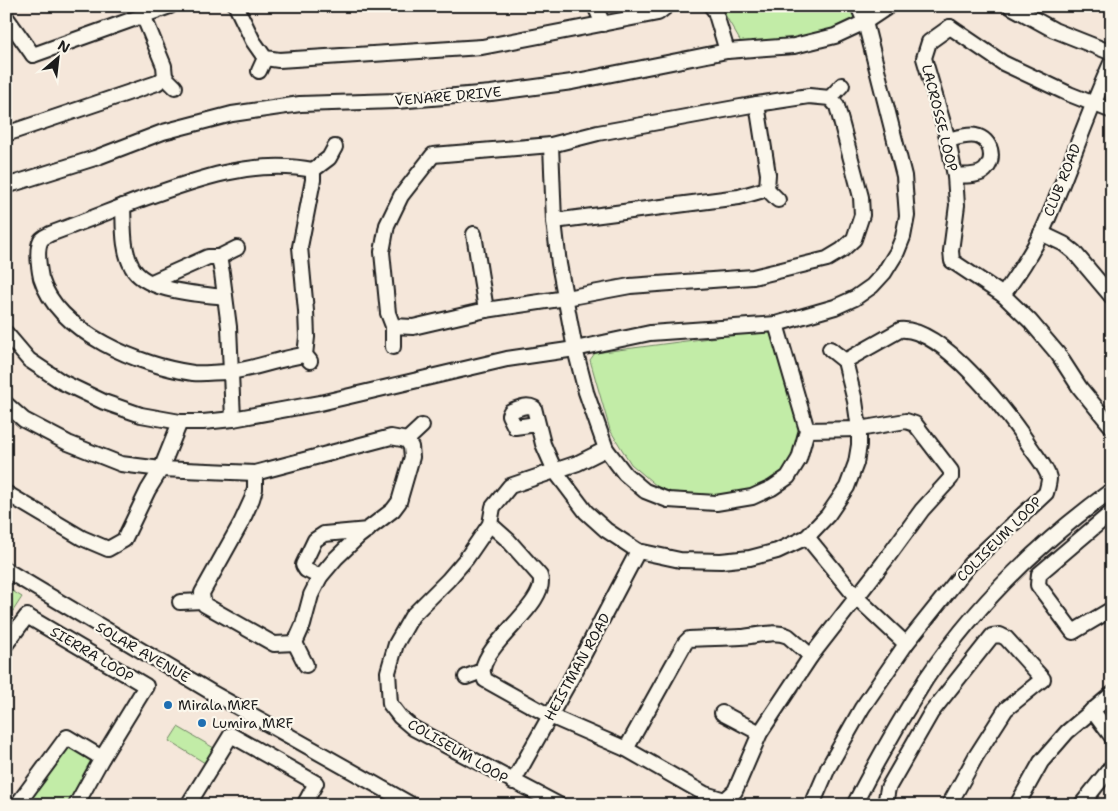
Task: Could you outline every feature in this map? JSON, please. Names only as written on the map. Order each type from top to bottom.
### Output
[{"type":"street","points":[[6,17],[30,59],[170,6]]},
{"type":"street","points":[[236,6],[265,58],[279,60],[482,47],[658,13],[667,6]]},
{"type":"street","points":[[595,6],[603,24]]},
{"type":"street","points":[[711,6],[715,11],[727,51]]},
{"type":"street","points":[[6,333],[29,360],[62,382],[104,402],[141,415],[180,422],[204,422],[233,419],[320,403],[507,358],[575,349],[650,333],[776,324],[835,307],[855,298],[872,286],[884,273],[897,252],[903,237],[907,216],[904,176],[865,22],[858,6]]},
{"type":"street","name":"VENARE DRIVE","points":[[6,186],[95,158],[163,132],[232,114],[300,104],[396,101],[491,93],[572,82],[727,51],[794,46],[835,36],[865,22],[890,6]]},
{"type":"street","points":[[1010,6],[1054,30],[1112,53]]},
{"type":"street","points":[[6,134],[157,82],[170,82],[143,15]]},
{"type":"street","name":"LACROSSE LOOP","points":[[1112,111],[1069,94],[1003,62],[950,21],[929,42],[924,58],[948,140],[955,176],[957,205],[951,251],[952,261],[1004,295],[1030,321],[1058,354],[1080,388],[1112,427]]},
{"type":"street","points":[[259,71],[265,58]]},
{"type":"street","name":"CLUB ROAD","points":[[1004,295],[1025,263],[1041,233],[1093,102],[1112,61]]},
{"type":"street","points":[[830,98],[842,85]]},
{"type":"street","points":[[393,326],[412,327],[486,310],[630,286],[753,277],[827,259],[842,250],[854,239],[862,215],[861,196],[837,106],[830,98],[809,96],[598,132],[551,145],[433,155],[401,196],[387,224],[382,252],[388,313],[393,326],[393,347]]},
{"type":"street","points":[[756,104],[768,174],[767,189],[778,200]]},
{"type":"street","points":[[948,140],[976,136],[986,141],[991,150],[991,162],[984,171],[974,175],[955,176]]},
{"type":"street","points":[[551,145],[554,221],[560,264],[575,349],[586,392],[606,449],[625,474],[645,491],[668,500],[716,503],[752,497],[772,488],[788,476],[799,459],[807,430],[776,324]]},
{"type":"street","points":[[313,170],[298,167],[262,166],[208,177],[50,234],[42,239],[38,248],[41,277],[50,298],[68,318],[111,347],[136,359],[164,367],[195,373],[230,372],[287,357],[308,358],[300,247],[313,170],[329,158],[335,147]]},
{"type":"street","points":[[554,221],[739,196],[767,189]]},
{"type":"street","points":[[124,206],[124,230],[127,252],[132,268],[140,276],[165,289],[224,297]]},
{"type":"street","points":[[1041,233],[1064,244],[1074,252],[1112,297]]},
{"type":"street","points":[[474,234],[486,310]]},
{"type":"street","points":[[152,282],[208,257],[218,258],[237,248]]},
{"type":"street","points":[[218,258],[222,273],[229,327],[233,419]]},
{"type":"street","name":"COLISEUM LOOP","points":[[812,805],[828,768],[862,708],[906,644],[970,564],[1046,493],[1049,478],[1014,421],[968,369],[940,345],[909,329],[900,330],[845,361]]},
{"type":"street","points":[[537,424],[543,444],[555,471],[586,512],[606,530],[638,551],[680,560],[721,561],[750,558],[777,551],[807,538],[828,515],[847,487],[856,463],[859,429],[845,361],[830,349]]},
{"type":"street","points":[[6,404],[24,420],[68,443],[121,464],[161,469],[255,473],[391,437],[407,440],[411,447],[412,458],[399,502],[393,510],[359,536],[336,558],[320,577],[311,595],[303,625],[295,643]]},
{"type":"street","points":[[606,449],[578,463],[510,486],[493,507],[490,524],[508,540],[540,576],[542,587],[525,612],[489,653],[482,671],[486,680],[550,716],[626,749],[705,794],[725,802],[735,791],[760,733],[811,656],[922,510],[951,478],[951,471],[915,424],[906,421],[859,429],[807,430]]},
{"type":"street","points":[[6,493],[82,538],[108,549],[124,540],[148,490],[161,469],[180,422]]},
{"type":"street","points":[[407,440],[422,426]]},
{"type":"street","points":[[255,473],[256,489],[252,500],[202,593],[203,601],[206,605],[274,644],[295,643]]},
{"type":"street","points":[[854,805],[880,755],[927,678],[970,622],[996,591],[1019,568],[1086,509],[1112,490]]},
{"type":"street","points":[[1112,512],[1039,574],[1038,586],[1073,632],[1112,610]]},
{"type":"street","name":"COLISEUM LOOP","points":[[490,524],[466,559],[412,616],[396,644],[388,672],[390,704],[400,717],[413,728],[559,805]]},
{"type":"street","points":[[320,577],[306,570],[303,565],[315,540],[324,534],[368,530]]},
{"type":"street","points":[[807,538],[856,597],[906,644]]},
{"type":"street","name":"HEISTMAN ROAD","points":[[513,782],[584,656],[638,551]]},
{"type":"street","name":"SOLAR AVENUE","points":[[6,570],[389,799],[412,805]]},
{"type":"street","points":[[180,602],[203,601]]},
{"type":"street","name":"SIERRA LOOP","points":[[6,644],[27,616],[146,686],[76,805]]},
{"type":"street","points":[[626,749],[689,639],[783,634],[788,636],[811,656]]},
{"type":"street","points":[[890,805],[886,799],[888,788],[932,712],[992,636],[1000,635],[1006,638],[1044,679],[1006,709],[976,756],[949,805]]},
{"type":"street","points":[[295,643],[306,665]]},
{"type":"street","points":[[466,677],[482,671]]},
{"type":"street","points":[[1017,805],[1041,762],[1067,732],[1112,694]]},
{"type":"street","points":[[1092,710],[1112,738]]},
{"type":"street","points":[[722,713],[760,733]]},
{"type":"street","points":[[188,805],[231,735],[316,783],[304,805]]},
{"type":"street","points":[[17,805],[67,737],[102,758]]},
{"type":"street","points":[[1081,805],[1112,766]]},
{"type":"green space","points":[[720,6],[853,6],[857,21],[835,31],[795,40],[742,44]]},
{"type":"green space","points":[[770,330],[775,332],[805,429],[785,474],[749,495],[721,499],[681,496],[658,487],[631,464],[610,430],[590,360],[595,353]]},
{"type":"green space","points":[[6,587],[22,597],[13,611],[6,607]]},
{"type":"green space","points":[[178,727],[214,748],[205,763],[169,741]]},
{"type":"green space","points":[[67,746],[93,760],[70,805],[25,805]]},
{"type":"place","name":"Mirala MRF","points":[[168,705]]},
{"type":"place","name":"Lumira MRF","points":[[202,723]]}]
